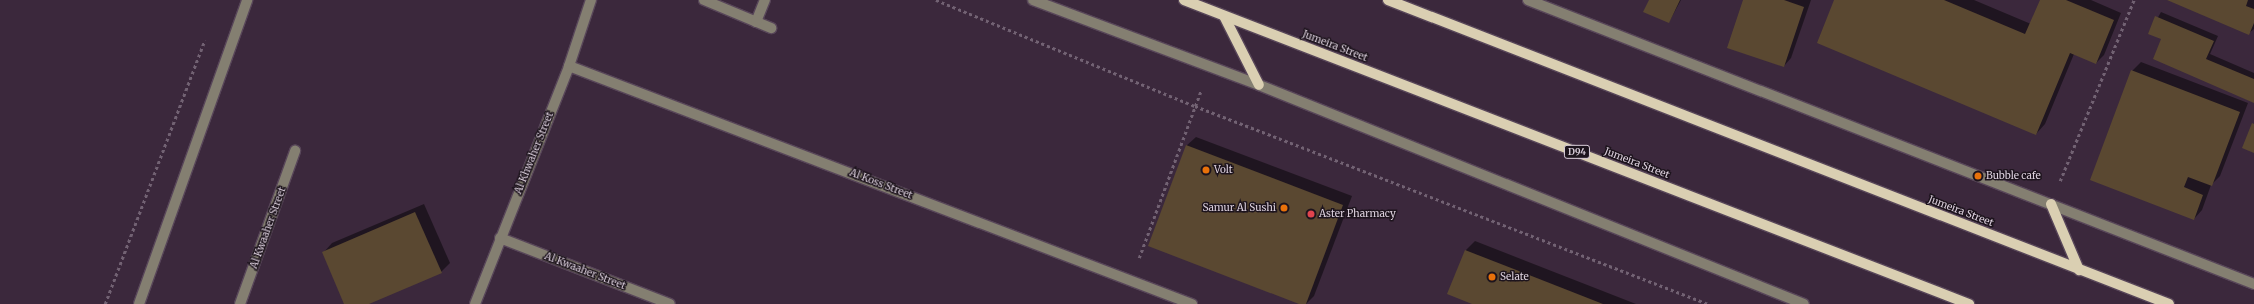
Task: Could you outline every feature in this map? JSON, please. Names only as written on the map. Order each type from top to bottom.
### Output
[{"type":"main road","name":"Jumeira Street","points":[[1184,0],[1969,304]]},
{"type":"main road","name":"Jumeira Street","points":[[1388,0],[2169,304]]},
{"type":"main road","points":[[1224,16],[1259,85]]},
{"type":"main road","points":[[2051,204],[2079,270]]},
{"type":"street","points":[[139,304],[247,0]]},
{"type":"street","name":"Al Khwaher Street","points":[[475,304],[569,66],[591,0]]},
{"type":"street","points":[[704,0],[771,28]]},
{"type":"street","points":[[756,22],[765,0]]},
{"type":"street","points":[[1033,0],[1259,85],[1804,304]]},
{"type":"street","points":[[1528,0],[2254,284]]},
{"type":"street","name":"Al Koss Street","points":[[569,66],[1131,279],[1192,304]]},
{"type":"street","name":"Al Kwaaher Street","points":[[240,304],[296,151]]},
{"type":"street","name":"Al Kwaaher Street","points":[[500,238],[670,304]]},
{"type":"path","points":[[936,0],[1195,106],[1708,304]]},
{"type":"path","points":[[2051,204],[2134,0]]},
{"type":"path","points":[[105,304],[206,37]]},
{"type":"path","points":[[1131,279],[1210,66]]},
{"type":"building","points":[[1649,0],[1680,0],[1669,23],[1643,12]]},
{"type":"building","points":[[1743,0],[1784,0],[1804,7],[1784,67],[1727,48]]},
{"type":"building","points":[[1834,0],[1944,0],[2025,34],[2040,0],[2066,0],[2114,20],[2096,64],[2070,53],[2036,135],[1817,43]]},
{"type":"building","points":[[2167,0],[2248,0],[2246,6],[2254,9],[2254,23],[2249,35]]},
{"type":"building","points":[[2155,16],[2214,41],[2206,59],[2254,79],[2254,103],[2153,59],[2161,39],[2148,34]]},
{"type":"building","points":[[2131,70],[2240,112],[2212,186],[2188,177],[2184,187],[2203,195],[2194,220],[2090,180]]},
{"type":"building","points":[[2252,123],[2254,124],[2254,153],[2242,148]]},
{"type":"building","points":[[1186,145],[1343,205],[1306,304],[1299,304],[1148,246]]},
{"type":"building","points":[[415,212],[442,273],[369,304],[344,304],[322,252]]},
{"type":"building","points":[[1465,250],[1603,304],[1472,304],[1447,294]]},
{"type":"place","name":"Volt","points":[[1206,170]]},
{"type":"place","name":"Bubble cafe","points":[[1978,176]]},
{"type":"place","name":"Samur Al Sushi","points":[[1284,208]]},
{"type":"place","name":"Aster Pharmacy","points":[[1311,214]]},
{"type":"place","name":"Selate","points":[[1492,277]]}]
